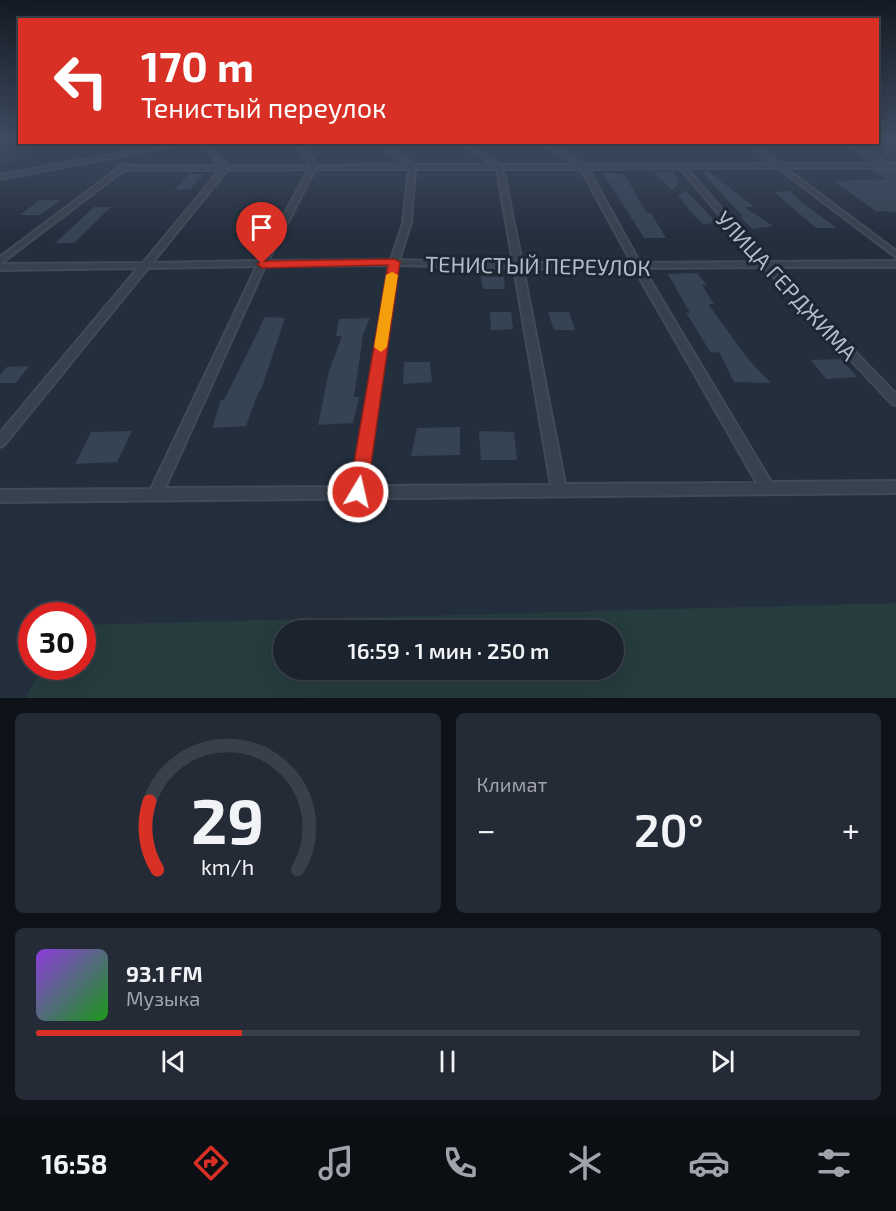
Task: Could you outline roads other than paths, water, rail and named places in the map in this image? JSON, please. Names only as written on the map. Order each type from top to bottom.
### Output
[{"type":"street","points":[[0,177],[24,173]]},
{"type":"street","points":[[0,261],[116,173]]},
{"type":"street","points":[[0,442],[221,173]]},
{"type":"street","points":[[155,494],[262,264],[312,173]]},
{"type":"street","points":[[358,492],[394,262],[407,223],[412,173]]},
{"type":"street","points":[[501,173],[559,490]]},
{"type":"street","points":[[587,173],[638,267],[768,489]]},
{"type":"street","name":"УЛИЦА ГЕРДЖИМА","points":[[687,173],[768,267],[896,401]]},
{"type":"street","points":[[786,173],[896,255]]},
{"type":"street","name":"ТЕНИСТЫЙ ПЕРЕУЛОК","points":[[0,267],[142,267],[394,262],[638,267],[896,264]]},
{"type":"street","points":[[0,496],[896,487]]}]
